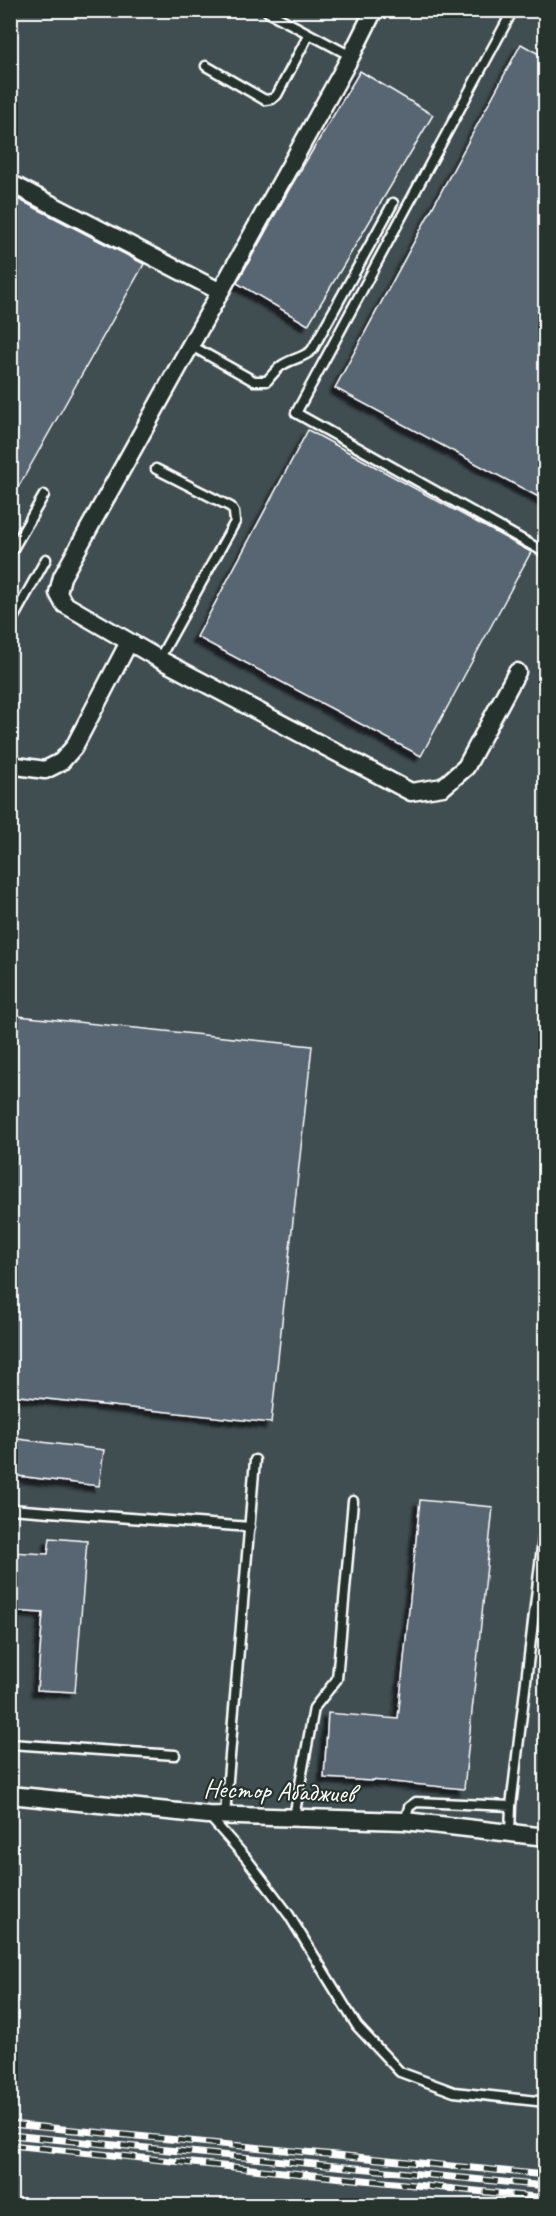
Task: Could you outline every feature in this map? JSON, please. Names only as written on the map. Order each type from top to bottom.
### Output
[{"type":"street","points":[[374,10],[351,56],[62,577],[58,593],[64,603],[159,659],[411,792],[443,787],[466,767],[518,672]]},
{"type":"street","points":[[10,183],[219,291]]},
{"type":"street","points":[[10,765],[45,770],[61,762],[74,747],[129,642]]},
{"type":"street","name":"Нестор Абаджиев","points":[[10,1795],[208,1815],[405,1821],[546,1837]]},
{"type":"lane","points":[[513,10],[296,413],[546,553]]},
{"type":"lane","points":[[268,12],[351,56]]},
{"type":"lane","points":[[206,66],[265,100],[272,99],[277,94],[309,33]]},
{"type":"lane","points":[[190,345],[254,381],[267,381],[280,367],[294,359],[303,358],[312,350],[393,203]]},
{"type":"lane","points":[[156,470],[231,507],[235,522],[159,659]]},
{"type":"lane","points":[[10,554],[44,495]]},
{"type":"lane","points":[[10,624],[46,560]]},
{"type":"lane","points":[[225,1815],[255,1460]]},
{"type":"lane","points":[[294,1817],[314,1708],[337,1679],[353,1501]]},
{"type":"lane","points":[[10,1509],[249,1527]]},
{"type":"lane","points":[[510,1833],[511,1806],[546,1514]]},
{"type":"lane","points":[[10,1744],[175,1755]]},
{"type":"lane","points":[[405,1821],[409,1807],[416,1802],[511,1806]]},
{"type":"lane","points":[[208,1815],[246,1858],[289,1915],[357,2026],[400,2072],[454,2092],[546,2102]]},
{"type":"shaded area","points":[[11,11],[545,11],[545,2205],[11,2205]]},
{"type":"building","points":[[521,44],[546,58],[546,501],[335,388]]},
{"type":"building","points":[[360,71],[433,115],[308,325],[237,283],[290,188]]},
{"type":"building","points":[[12,196],[144,264],[10,502],[10,198]]},
{"type":"building","points":[[308,430],[531,552],[421,756],[197,637]]},
{"type":"building","points":[[18,1016],[312,1046],[271,1423],[10,1395],[10,1088]]},
{"type":"building","points":[[10,1438],[104,1450],[99,1486],[10,1475]]},
{"type":"building","points":[[420,1500],[493,1507],[464,1789],[324,1778],[328,1713],[398,1719]]},
{"type":"building","points":[[50,1538],[87,1541],[75,1692],[37,1690],[43,1613],[10,1611],[10,1552],[48,1554]]},
{"type":"railway","points":[[10,2124],[546,2175]]},
{"type":"railway","points":[[10,2135],[546,2186]]},
{"type":"railway","points":[[10,2145],[546,2198]]}]
